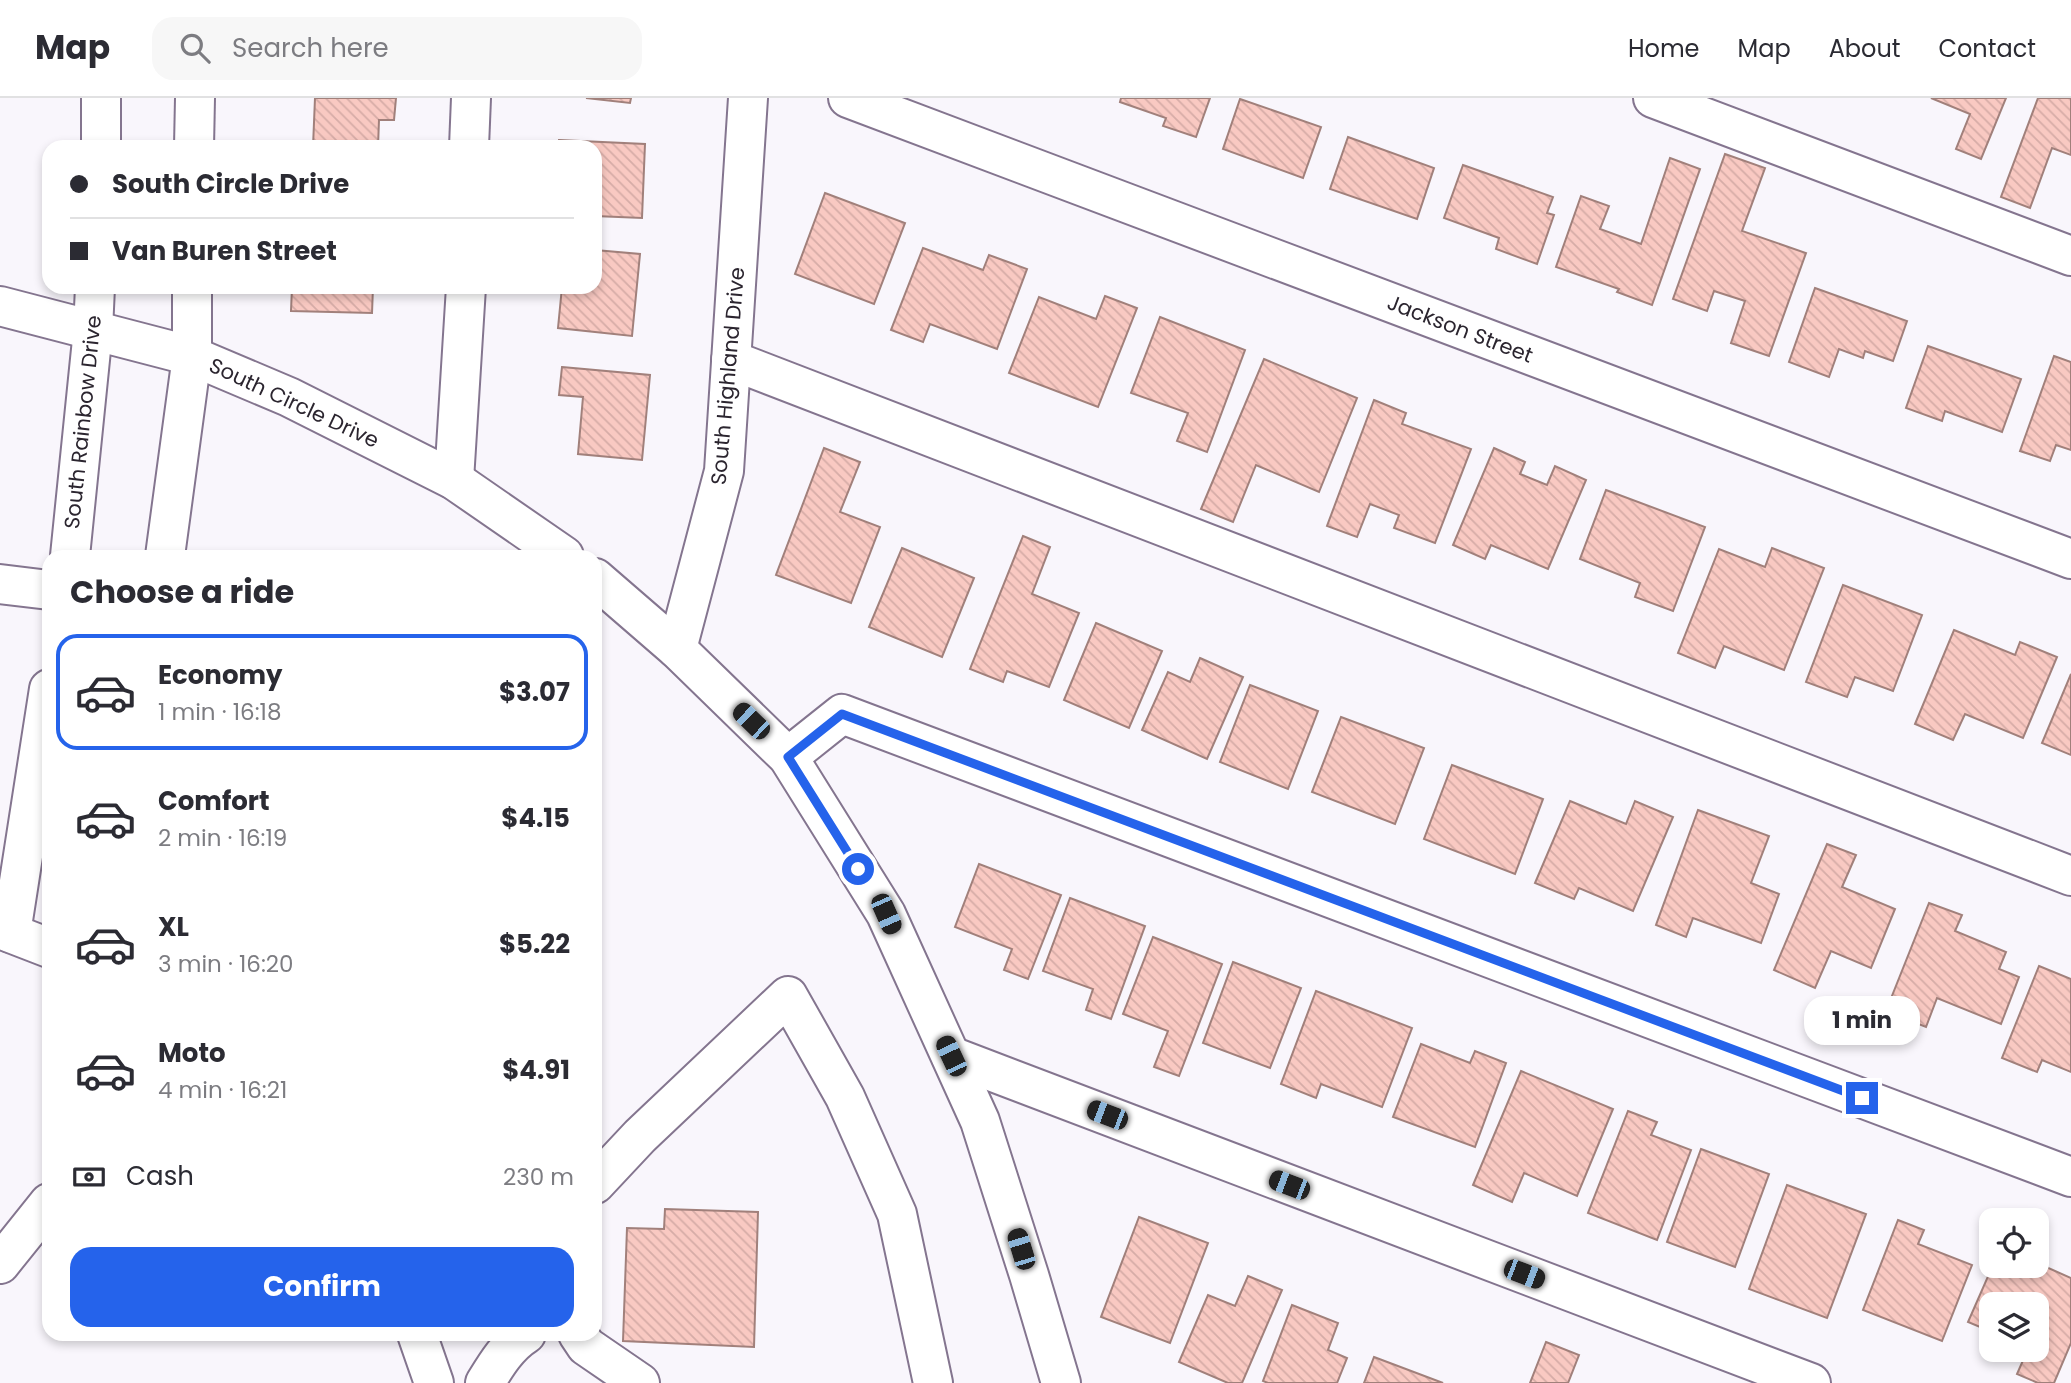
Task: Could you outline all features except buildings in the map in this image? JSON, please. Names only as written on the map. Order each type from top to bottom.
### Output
[{"type":"main road","points":[[101,98],[101,140]]},
{"type":"main road","points":[[194,140],[195,98]]},
{"type":"main road","points":[[469,140],[471,98]]},
{"type":"main road","name":"South Highland Drive","points":[[677,649],[724,471],[748,98]]},
{"type":"main road","name":"Jackson Street","points":[[848,98],[2071,559]]},
{"type":"main road","points":[[1653,98],[2071,256]]},
{"type":"main road","name":"South Rainbow Drive","points":[[70,550],[95,294]]},
{"type":"main road","points":[[166,550],[191,356],[192,294]]},
{"type":"main road","points":[[454,480],[466,294]]},
{"type":"main road","name":"South Circle Drive","points":[[0,306],[191,356],[289,397],[454,480],[555,550]]},
{"type":"main road","points":[[732,360],[2071,876]]},
{"type":"main road","points":[[0,584],[42,589]]},
{"type":"main road","points":[[602,584],[677,649],[788,757],[886,914],[980,1121],[1061,1383]]},
{"type":"main road","points":[[788,757],[842,714],[2071,1177]]},
{"type":"main road","points":[[42,728],[5,931],[42,945]]},
{"type":"main road","points":[[602,1177],[640,1136],[788,996],[845,1097],[897,1214],[933,1383]]},
{"type":"main road","points":[[951,1056],[1811,1383]]},
{"type":"main road","points":[[0,1264],[42,1212]]},
{"type":"main road","points":[[419,1341],[433,1383]]},
{"type":"main road","points":[[485,1383],[516,1341]]},
{"type":"main road","points":[[583,1341],[640,1383]]},
{"type":"route","points":[[858,869],[788,757],[842,714],[1862,1098]]}]
